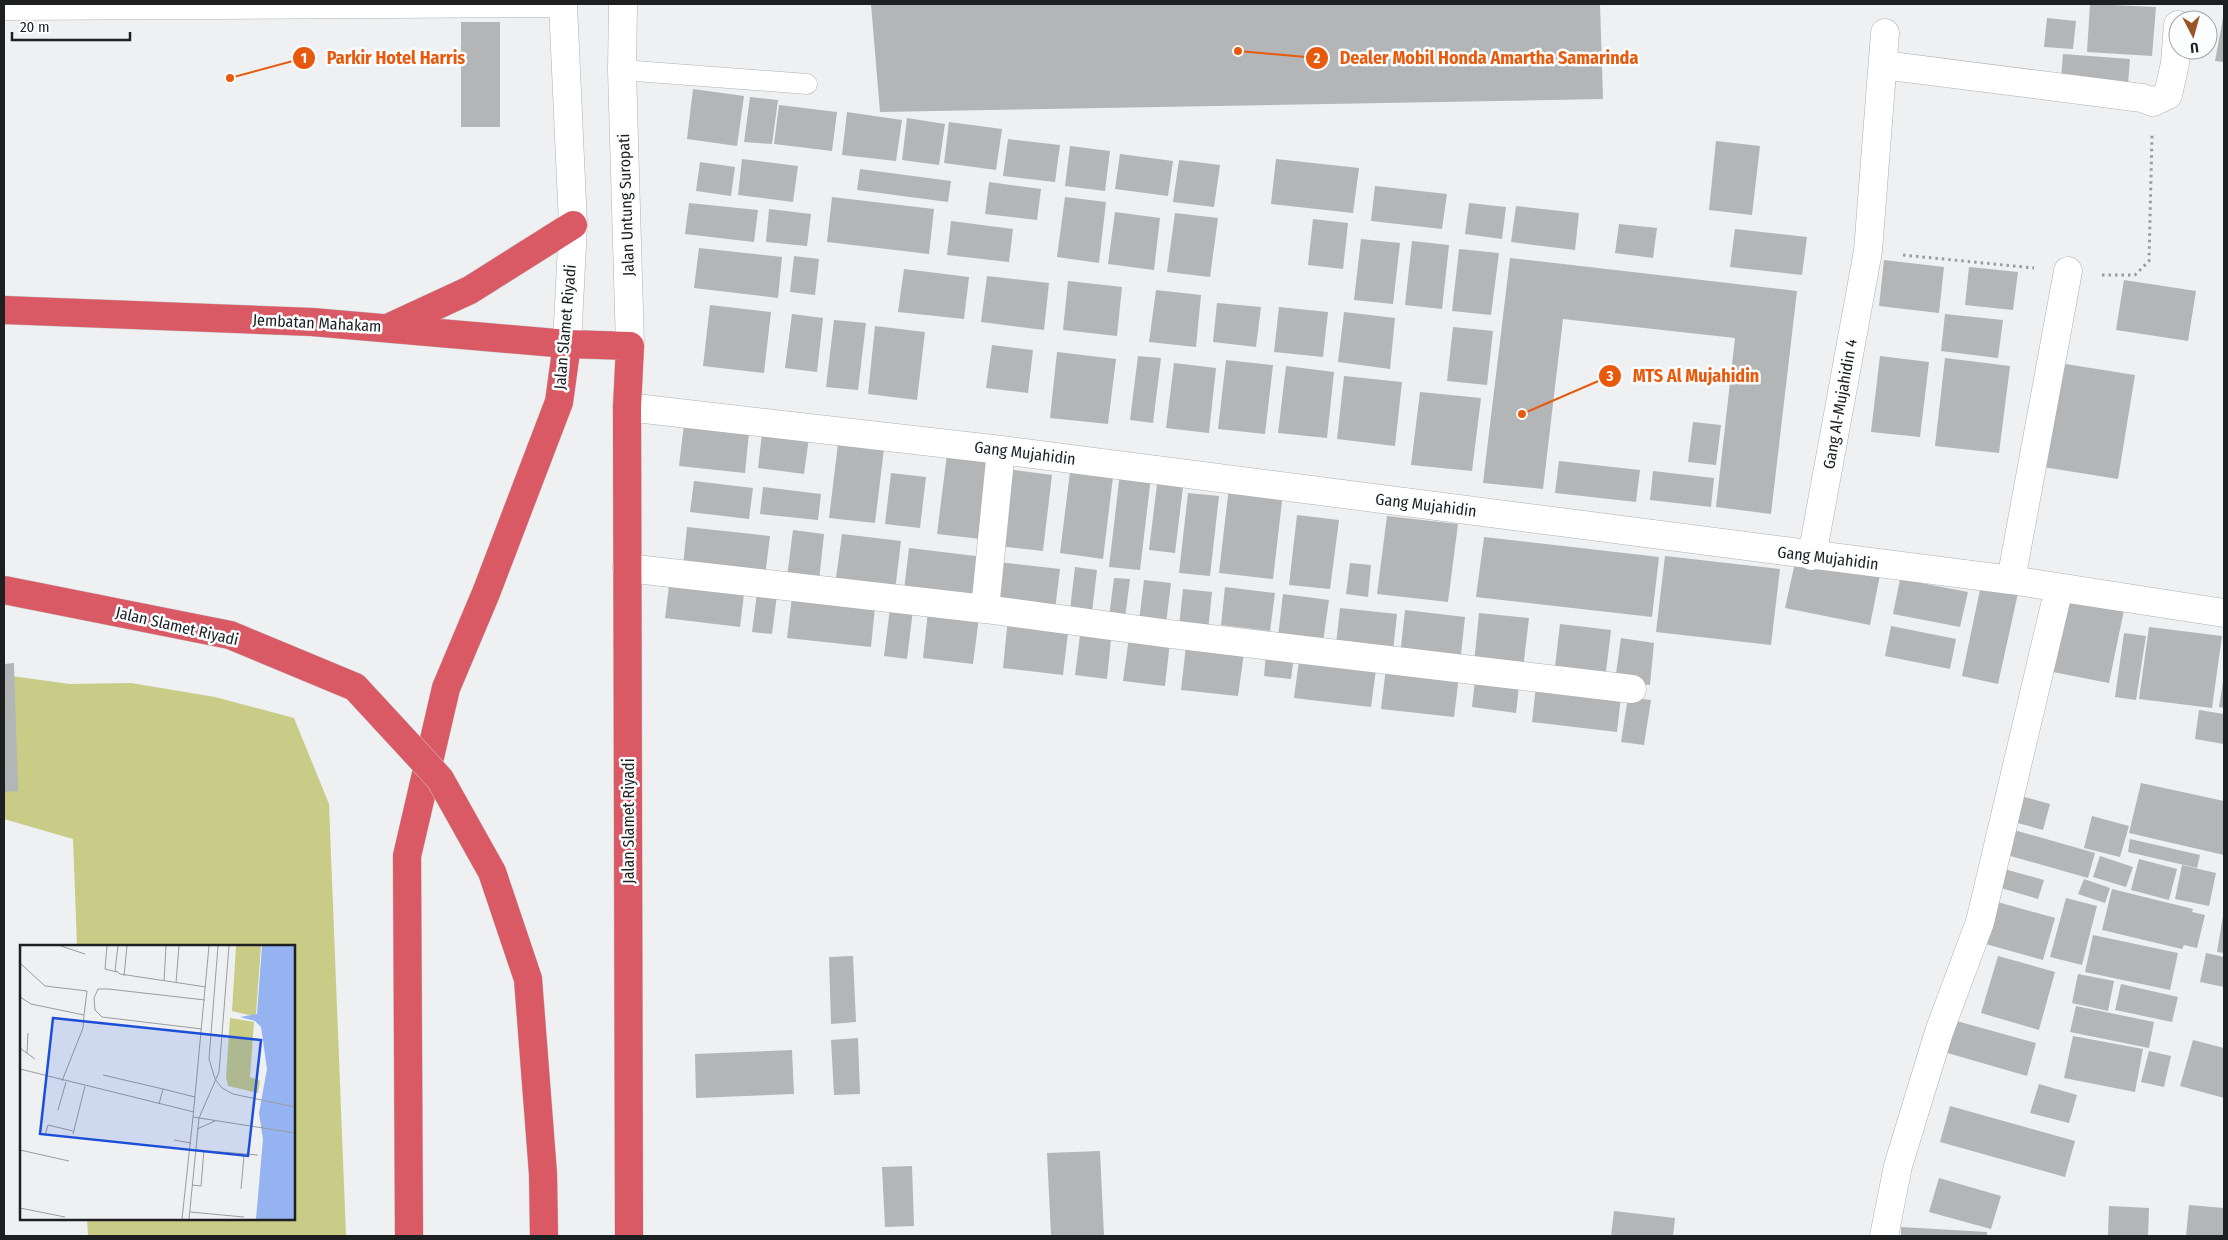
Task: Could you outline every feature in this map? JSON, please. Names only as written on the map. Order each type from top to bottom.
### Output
[{"type":"highway","points":[[388,328],[470,290],[573,225]]},
{"type":"highway","name":"Jembatan Mahakam","points":[[4,310],[312,322],[567,344],[630,346]]},
{"type":"highway","name":"Jalan Slamet Riyadi","points":[[409,1236],[407,856],[446,688],[486,593],[559,402],[567,344]]},
{"type":"highway","name":"Jalan Untung Suropati","points":[[628,406],[630,346]]},
{"type":"highway","name":"Jalan Slamet Riyadi","points":[[628,406],[629,1236]]},
{"type":"highway","name":"Jalan Slamet Riyadi","points":[[4,590],[230,635],[355,687],[440,779],[492,872],[528,979],[543,1174],[544,1236]]},
{"type":"street","name":"Jalan Untung Suropati","points":[[623,4],[622,70],[630,346]]},
{"type":"street","points":[[563,5],[573,225]]},
{"type":"street","name":"Gang Al-Mujahidin 4","points":[[1812,556],[1868,252],[1886,33]]},
{"type":"street","points":[[1883,65],[2142,98],[2153,102],[2168,95],[2175,60]]},
{"type":"street","name":"Jalan Slamet Riyadi","points":[[567,344],[573,225]]},
{"type":"street","points":[[2010,580],[2068,272]]},
{"type":"street","name":"Gang Mujahidin","points":[[628,406],[1001,450],[2010,580],[2224,613]]},
{"type":"street","points":[[985,609],[1001,450]]},
{"type":"street","points":[[627,568],[985,609],[1170,634],[1632,689]]},
{"type":"street","points":[[1884,1236],[1898,1166],[1930,1058],[1980,922],[2058,588]]},
{"type":"lane","points":[[4,10],[44,6],[563,5]]},
{"type":"lane","points":[[622,70],[807,84]]},
{"type":"green space","points":[[4,675],[70,684],[131,683],[215,697],[294,718],[329,804],[346,1236],[88,1236],[87,1220],[295,1220],[295,945],[77,945],[73,839],[4,819]]},
{"type":"building","points":[[871,4],[1600,4],[1603,99],[880,112]]},
{"type":"building","points":[[2090,4],[2156,7],[2152,56],[2087,52]]},
{"type":"building","points":[[2047,18],[2076,21],[2073,49],[2044,47]]},
{"type":"building","points":[[2224,18],[2224,62],[2215,61],[2218,60],[2218,45]]},
{"type":"building","points":[[461,22],[500,22],[500,127],[461,127]]},
{"type":"building","points":[[2063,54],[2130,59],[2128,84],[2061,79]]},
{"type":"building","points":[[693,89],[744,96],[737,146],[687,139]]},
{"type":"building","points":[[750,97],[778,100],[772,144],[744,142]]},
{"type":"building","points":[[779,105],[837,112],[832,151],[774,144]]},
{"type":"building","points":[[847,112],[902,120],[896,161],[842,155]]},
{"type":"building","points":[[907,118],[945,124],[939,165],[902,160]]},
{"type":"building","points":[[949,122],[1002,129],[996,170],[944,163]]},
{"type":"building","points":[[1008,139],[1060,145],[1055,182],[1003,176]]},
{"type":"building","points":[[1716,141],[1760,146],[1752,215],[1709,210]]},
{"type":"building","points":[[1070,146],[1110,151],[1105,191],[1065,186]]},
{"type":"building","points":[[1120,154],[1173,161],[1168,196],[1115,189]]},
{"type":"building","points":[[742,159],[798,166],[793,202],[738,195]]},
{"type":"building","points":[[1276,159],[1359,168],[1353,213],[1271,204]]},
{"type":"building","points":[[1179,160],[1220,165],[1214,207],[1173,202]]},
{"type":"building","points":[[700,162],[735,167],[731,196],[696,191]]},
{"type":"building","points":[[860,169],[951,181],[948,202],[857,190]]},
{"type":"building","points":[[989,182],[1041,189],[1037,220],[985,214]]},
{"type":"building","points":[[1375,186],[1447,194],[1442,229],[1371,221]]},
{"type":"building","points":[[832,197],[934,209],[929,254],[827,242]]},
{"type":"building","points":[[1065,197],[1106,202],[1099,263],[1057,257]]},
{"type":"building","points":[[689,203],[758,210],[754,242],[685,234]]},
{"type":"building","points":[[1469,203],[1506,207],[1502,239],[1465,234]]},
{"type":"building","points":[[1516,206],[1579,213],[1575,250],[1511,242]]},
{"type":"building","points":[[769,209],[811,214],[807,246],[766,242]]},
{"type":"building","points":[[1115,212],[1160,218],[1154,270],[1108,264]]},
{"type":"building","points":[[1175,213],[1218,218],[1210,277],[1167,272]]},
{"type":"building","points":[[1313,219],[1348,223],[1343,269],[1308,265]]},
{"type":"building","points":[[951,221],[1013,229],[1009,262],[947,255]]},
{"type":"building","points":[[1619,224],[1657,228],[1653,258],[1615,253]]},
{"type":"building","points":[[1735,229],[1807,237],[1802,275],[1730,267]]},
{"type":"building","points":[[1361,239],[1400,243],[1393,304],[1354,300]]},
{"type":"building","points":[[1412,241],[1449,245],[1442,309],[1405,305]]},
{"type":"building","points":[[699,248],[782,257],[778,298],[694,288]]},
{"type":"building","points":[[1459,249],[1499,253],[1491,315],[1452,311]]},
{"type":"building","points":[[794,256],[819,259],[815,295],[790,292]]},
{"type":"building","points":[[1510,258],[1797,291],[1771,514],[1716,507],[1735,338],[1563,319],[1543,489],[1483,483]]},
{"type":"building","points":[[1884,260],[1944,267],[1939,313],[1879,306]]},
{"type":"building","points":[[1969,267],[2018,272],[2013,310],[1965,305]]},
{"type":"building","points":[[904,269],[969,277],[964,319],[898,312]]},
{"type":"building","points":[[987,276],[1049,283],[1044,330],[981,322]]},
{"type":"building","points":[[2124,280],[2196,291],[2188,341],[2116,330]]},
{"type":"building","points":[[1068,281],[1122,287],[1117,336],[1063,330]]},
{"type":"building","points":[[1156,290],[1201,295],[1196,347],[1149,342]]},
{"type":"building","points":[[1217,303],[1261,307],[1256,347],[1213,342]]},
{"type":"building","points":[[710,305],[771,312],[764,373],[703,366]]},
{"type":"building","points":[[1279,307],[1328,312],[1323,357],[1274,352]]},
{"type":"building","points":[[1344,312],[1395,318],[1390,369],[1338,362]]},
{"type":"building","points":[[792,314],[823,318],[817,372],[785,368]]},
{"type":"building","points":[[1945,314],[2003,320],[1998,358],[1941,351]]},
{"type":"building","points":[[834,320],[866,323],[858,390],[826,387]]},
{"type":"building","points":[[875,326],[925,332],[917,400],[868,394]]},
{"type":"building","points":[[1453,327],[1493,331],[1487,385],[1447,381]]},
{"type":"building","points":[[992,345],[1033,350],[1028,393],[986,388]]},
{"type":"building","points":[[1057,352],[1116,359],[1108,424],[1050,418]]},
{"type":"building","points":[[1138,356],[1161,358],[1153,423],[1130,420]]},
{"type":"building","points":[[1880,356],[1929,362],[1920,437],[1871,432]]},
{"type":"building","points":[[1945,358],[2010,366],[1999,453],[1935,446]]},
{"type":"building","points":[[1226,360],[1273,365],[1265,434],[1218,429]]},
{"type":"building","points":[[1174,363],[1216,368],[1209,433],[1166,428]]},
{"type":"building","points":[[2059,363],[2135,375],[2118,479],[2043,467]]},
{"type":"building","points":[[1286,366],[1334,372],[1327,438],[1278,433]]},
{"type":"building","points":[[1344,376],[1402,382],[1395,446],[1337,439]]},
{"type":"building","points":[[1420,392],[1481,398],[1472,471],[1411,465]]},
{"type":"building","points":[[1693,422],[1721,425],[1716,465],[1688,462]]},
{"type":"building","points":[[684,424],[749,432],[745,473],[679,466]]},
{"type":"building","points":[[763,425],[810,430],[804,474],[758,468]]},
{"type":"building","points":[[838,444],[884,449],[875,523],[829,518]]},
{"type":"building","points":[[947,454],[990,460],[981,539],[937,534]]},
{"type":"building","points":[[1559,461],[1640,470],[1636,502],[1555,493]]},
{"type":"building","points":[[1006,469],[1052,475],[1043,551],[997,546]]},
{"type":"building","points":[[1653,471],[1714,478],[1711,507],[1650,500]]},
{"type":"building","points":[[1070,472],[1113,477],[1103,559],[1060,553]]},
{"type":"building","points":[[891,473],[926,477],[920,528],[885,524]]},
{"type":"building","points":[[1120,473],[1151,477],[1140,570],[1109,567]]},
{"type":"building","points":[[1158,476],[1184,479],[1175,553],[1149,550]]},
{"type":"building","points":[[694,481],[753,488],[749,519],[690,512]]},
{"type":"building","points":[[763,487],[821,494],[818,520],[760,514]]},
{"type":"building","points":[[1229,487],[1283,493],[1273,579],[1219,573]]},
{"type":"building","points":[[1188,493],[1219,496],[1210,576],[1179,573]]},
{"type":"building","points":[[1297,515],[1339,520],[1330,589],[1289,585]]},
{"type":"building","points":[[1387,516],[1458,524],[1448,602],[1377,594]]},
{"type":"building","points":[[687,527],[770,536],[765,576],[683,566]]},
{"type":"building","points":[[793,530],[824,534],[819,581],[787,577]]},
{"type":"building","points":[[842,534],[901,541],[895,591],[835,585]]},
{"type":"building","points":[[1484,537],[1659,557],[1652,617],[1476,597]]},
{"type":"building","points":[[909,548],[984,557],[980,599],[904,590]]},
{"type":"building","points":[[1665,556],[1780,569],[1771,645],[1656,632]]},
{"type":"building","points":[[1796,558],[1880,575],[1870,625],[1785,608]]},
{"type":"building","points":[[998,562],[1060,569],[1055,610],[993,603]]},
{"type":"building","points":[[1350,563],[1371,565],[1368,597],[1346,594]]},
{"type":"building","points":[[1075,567],[1097,570],[1092,612],[1070,610]]},
{"type":"building","points":[[670,578],[745,586],[740,627],[665,618]]},
{"type":"building","points":[[1114,578],[1130,579],[1125,618],[1109,617]]},
{"type":"building","points":[[1900,579],[1968,592],[1960,627],[1893,614]]},
{"type":"building","points":[[1144,580],[1171,583],[1166,624],[1139,621]]},
{"type":"building","points":[[1981,585],[2018,593],[1998,684],[1962,676]]},
{"type":"building","points":[[1225,587],[1275,593],[1270,631],[1221,625]]},
{"type":"building","points":[[1183,589],[1212,592],[1208,630],[1179,627]]},
{"type":"building","points":[[757,593],[777,595],[772,634],[752,632]]},
{"type":"building","points":[[1283,594],[1329,600],[1323,642],[1278,637]]},
{"type":"building","points":[[792,597],[875,607],[871,647],[787,638]]},
{"type":"building","points":[[2068,598],[2124,610],[2109,683],[2053,672]]},
{"type":"building","points":[[890,608],[913,610],[907,659],[884,656]]},
{"type":"building","points":[[1340,608],[1397,614],[1393,651],[1336,644]]},
{"type":"building","points":[[1405,610],[1465,617],[1460,664],[1400,656]]},
{"type":"building","points":[[928,611],[979,617],[973,664],[923,658]]},
{"type":"building","points":[[1479,613],[1529,618],[1523,669],[1474,663]]},
{"type":"building","points":[[1008,618],[1069,625],[1063,675],[1003,668]]},
{"type":"building","points":[[1560,624],[1611,630],[1605,680],[1554,675]]},
{"type":"building","points":[[1891,626],[1956,639],[1950,669],[1885,656]]},
{"type":"building","points":[[1081,627],[1112,630],[1107,679],[1075,675]]},
{"type":"building","points":[[2149,627],[2222,636],[2212,708],[2139,699]]},
{"type":"building","points":[[2124,633],[2146,636],[2136,700],[2115,697]]},
{"type":"building","points":[[1129,637],[1170,642],[1165,686],[1123,681]]},
{"type":"building","points":[[1621,638],[1654,643],[1650,685],[1615,681]]},
{"type":"building","points":[[1186,646],[1244,653],[1238,696],[1181,690]]},
{"type":"building","points":[[1266,652],[1294,656],[1291,679],[1264,676]]},
{"type":"building","points":[[1300,653],[1377,662],[1371,707],[1294,698]]},
{"type":"building","points":[[14,663],[18,791],[4,792],[4,664]]},
{"type":"building","points":[[1386,668],[1459,676],[1454,717],[1381,709]]},
{"type":"building","points":[[1476,672],[1520,677],[1516,713],[1472,707]]},
{"type":"building","points":[[2224,682],[2224,708],[2219,707]]},
{"type":"building","points":[[1536,686],[1621,696],[1617,732],[1532,722]]},
{"type":"building","points":[[1628,697],[1651,700],[1644,745],[1621,742]]},
{"type":"building","points":[[2199,710],[2224,714],[2224,744],[2195,739]]},
{"type":"building","points":[[2141,783],[2224,801],[2224,855],[2129,833]]},
{"type":"building","points":[[2021,796],[2050,804],[2043,830],[2014,822]]},
{"type":"building","points":[[2092,816],[2129,826],[2120,857],[2084,848]]},
{"type":"building","points":[[2007,828],[2095,853],[2088,878],[2000,853]]},
{"type":"building","points":[[2130,839],[2200,855],[2197,868],[2128,852]]},
{"type":"building","points":[[2100,856],[2133,867],[2126,887],[2093,877]]},
{"type":"building","points":[[2139,859],[2177,869],[2169,900],[2131,890]]},
{"type":"building","points":[[2182,865],[2216,873],[2209,906],[2175,899]]},
{"type":"building","points":[[1997,867],[2044,880],[2038,899],[1991,885]]},
{"type":"building","points":[[2084,879],[2110,888],[2105,903],[2078,894]]},
{"type":"building","points":[[2112,889],[2193,909],[2192,912],[2205,915],[2197,948],[2184,945],[2182,949],[2102,930]]},
{"type":"building","points":[[2066,898],[2097,906],[2082,965],[2050,957]]},
{"type":"building","points":[[1994,901],[2055,918],[2043,960],[1982,943]]},
{"type":"building","points":[[2224,916],[2224,953],[2217,952]]},
{"type":"building","points":[[2093,935],[2178,953],[2170,990],[2085,972]]},
{"type":"building","points":[[2206,953],[2224,957],[2224,987],[2200,982]]},
{"type":"building","points":[[853,956],[856,1022],[831,1024],[829,957]]},
{"type":"building","points":[[1998,956],[2055,972],[2039,1030],[1981,1013]]},
{"type":"building","points":[[2078,974],[2114,981],[2108,1011],[2072,1003]]},
{"type":"building","points":[[2121,984],[2178,997],[2172,1022],[2115,1010]]},
{"type":"building","points":[[2076,1006],[2154,1022],[2149,1048],[2070,1032]]},
{"type":"building","points":[[1953,1020],[2036,1043],[2027,1076],[1944,1052]]},
{"type":"building","points":[[2073,1036],[2143,1049],[2135,1092],[2064,1078]]},
{"type":"building","points":[[858,1038],[860,1094],[834,1095],[831,1040]]},
{"type":"building","points":[[2193,1040],[2224,1048],[2224,1098],[2180,1086]]},
{"type":"building","points":[[792,1050],[794,1094],[696,1098],[695,1054]]},
{"type":"building","points":[[2149,1051],[2171,1056],[2164,1087],[2141,1082]]},
{"type":"building","points":[[2039,1084],[2077,1095],[2069,1123],[2030,1113]]},
{"type":"building","points":[[1950,1106],[2075,1141],[2065,1177],[1940,1142]]},
{"type":"building","points":[[1100,1151],[1104,1236],[1051,1236],[1047,1153]]},
{"type":"building","points":[[912,1166],[914,1226],[885,1227],[882,1167]]},
{"type":"building","points":[[1939,1178],[2001,1196],[1991,1229],[1929,1212]]},
{"type":"building","points":[[2189,1205],[2224,1208],[2224,1236],[2186,1236]]},
{"type":"building","points":[[2109,1206],[2149,1208],[2148,1236],[2108,1236]]},
{"type":"building","points":[[1614,1211],[1675,1218],[1673,1236],[1611,1236]]},
{"type":"building","points":[[1901,1227],[1987,1232],[1987,1236],[1901,1236]]},
{"type":"place","name":"Dealer Mobil Honda Amartha Samarinda","points":[[1238,51]]},
{"type":"place","name":"Parkir Hotel Harris","points":[[230,78]]},
{"type":"place","name":"MTS Al Mujahidin","points":[[1522,414]]}]
